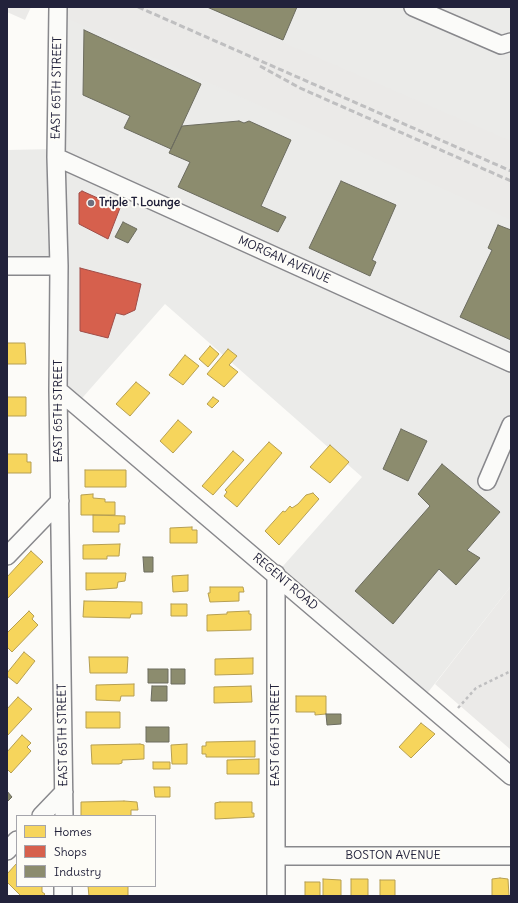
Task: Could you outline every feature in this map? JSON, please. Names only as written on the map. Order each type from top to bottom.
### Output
[{"type":"street","name":"EAST 65TH STREET","points":[[58,7],[56,156],[59,266],[58,390],[64,815]]},
{"type":"street","points":[[413,7],[501,44],[511,42]]},
{"type":"street","name":"MORGAN AVENUE","points":[[56,156],[511,363]]},
{"type":"street","points":[[7,266],[59,266]]},
{"type":"street","name":"REGENT ROAD","points":[[58,390],[276,574],[511,776]]},
{"type":"street","points":[[487,481],[511,425]]},
{"type":"street","points":[[7,556],[60,501]]},
{"type":"street","name":"EAST 66TH STREET","points":[[276,574],[276,896]]},
{"type":"street","points":[[42,815],[64,792]]},
{"type":"street","points":[[7,851],[16,841]]},
{"type":"street","name":"BOSTON AVENUE","points":[[276,856],[511,856]]},
{"type":"path","points":[[458,708],[476,688],[511,671]]},
{"type":"shaded area","points":[[7,7],[31,7],[25,20],[7,12]]},
{"type":"shaded area","points":[[58,7],[511,7],[511,586],[422,700],[276,574],[362,477],[165,304],[76,405],[58,390],[59,266],[7,266],[7,150],[56,149]]},
{"type":"shaded area","points":[[58,7],[201,7],[511,141],[511,220],[58,14]]},
{"type":"shaded area","points":[[511,586],[511,750],[435,684]]},
{"type":"building: Homes","points":[[7,343],[25,343],[26,364],[7,364]]},
{"type":"building: Homes","points":[[210,346],[219,354],[208,367],[199,359]]},
{"type":"building: Homes","points":[[228,349],[237,356],[229,365],[238,372],[224,387],[207,374]]},
{"type":"building: Homes","points":[[185,355],[199,366],[183,385],[169,375]]},
{"type":"building: Homes","points":[[136,382],[150,393],[130,416],[116,404]]},
{"type":"building: Homes","points":[[7,397],[26,397],[26,416],[7,416]]},
{"type":"building: Homes","points":[[213,397],[219,401],[212,408],[207,404]]},
{"type":"building: Homes","points":[[178,420],[192,432],[173,453],[160,441]]},
{"type":"building: Homes","points":[[269,442],[282,453],[237,507],[224,496],[227,492],[225,490]]},
{"type":"building: Homes","points":[[330,445],[349,462],[330,483],[310,467]]},
{"type":"building: Homes","points":[[233,451],[244,460],[213,495],[202,486]]},
{"type":"building: Homes","points":[[7,454],[27,454],[27,462],[31,462],[31,473],[7,473]]},
{"type":"building: Homes","points":[[85,470],[126,470],[126,487],[85,487]]},
{"type":"building: Homes","points":[[313,493],[319,499],[279,545],[265,531],[283,511],[285,512],[290,506],[292,508],[306,495]]},
{"type":"building: Homes","points":[[93,494],[93,498],[105,499],[105,502],[115,502],[115,515],[81,515],[81,495]]},
{"type":"building: Homes","points":[[93,515],[125,516],[125,524],[119,524],[119,532],[93,532]]},
{"type":"building: Homes","points":[[192,527],[192,530],[197,530],[197,543],[170,543],[170,528]]},
{"type":"building: Homes","points":[[120,544],[119,556],[107,556],[107,559],[83,559],[83,545]]},
{"type":"building: Homes","points":[[31,551],[43,562],[7,599],[7,577]]},
{"type":"building: Homes","points":[[86,573],[126,573],[125,581],[118,582],[117,588],[86,590]]},
{"type":"building: Homes","points":[[188,575],[188,591],[173,592],[172,576]]},
{"type":"building: Homes","points":[[210,587],[243,587],[244,592],[239,592],[239,601],[210,602],[208,593],[210,593]]},
{"type":"building: Homes","points":[[84,601],[142,602],[142,614],[131,614],[130,618],[83,617]]},
{"type":"building: Homes","points":[[171,604],[187,604],[187,616],[171,616]]},
{"type":"building: Homes","points":[[29,611],[34,616],[32,619],[38,625],[12,652],[7,647],[7,633]]},
{"type":"building: Homes","points":[[249,611],[249,614],[251,614],[251,630],[207,631],[207,615]]},
{"type":"building: Homes","points":[[24,652],[35,661],[17,684],[7,676],[7,673]]},
{"type":"building: Homes","points":[[89,657],[128,657],[127,673],[90,673]]},
{"type":"building: Homes","points":[[253,658],[253,674],[215,675],[215,659]]},
{"type":"building: Homes","points":[[134,684],[134,696],[121,696],[120,701],[96,700],[96,685]]},
{"type":"building: Homes","points":[[251,686],[252,702],[214,703],[214,687]]},
{"type":"building: Homes","points":[[296,696],[326,696],[326,714],[315,715],[315,712],[296,712]]},
{"type":"building: Homes","points":[[18,697],[32,709],[7,736],[7,709]]},
{"type":"building: Homes","points":[[86,712],[120,712],[120,728],[86,728]]},
{"type":"building: Homes","points":[[421,723],[435,734],[411,758],[399,747]]},
{"type":"building: Homes","points":[[22,735],[31,743],[27,747],[31,751],[11,773],[7,769],[7,752]]},
{"type":"building: Homes","points":[[255,741],[255,757],[206,757],[206,754],[202,754],[202,746],[206,746],[206,742]]},
{"type":"building: Homes","points":[[187,744],[187,764],[172,764],[171,745]]},
{"type":"building: Homes","points":[[91,745],[144,745],[144,759],[122,760],[122,763],[119,764],[92,764]]},
{"type":"building: Homes","points":[[259,759],[259,774],[227,774],[227,760]]},
{"type":"building: Homes","points":[[153,762],[170,762],[170,769],[153,769]]},
{"type":"building: Homes","points":[[154,787],[170,787],[170,797],[155,797]]},
{"type":"building: Homes","points":[[81,802],[137,802],[138,810],[131,810],[131,815],[81,815]]},
{"type":"building: Homes","points":[[252,802],[252,813],[254,813],[254,817],[215,819],[215,803]]},
{"type":"building: Homes","points":[[16,864],[16,887],[42,887],[42,892],[45,894],[43,896],[21,896],[7,882],[7,874]]},
{"type":"building: Homes","points":[[323,879],[341,880],[341,896],[323,896]]},
{"type":"building: Homes","points":[[351,879],[368,879],[368,896],[351,896]]},
{"type":"building: Homes","points":[[492,879],[508,879],[509,896],[492,896]]},
{"type":"building: Homes","points":[[380,880],[395,880],[395,896],[380,896]]},
{"type":"building: Homes","points":[[305,882],[320,882],[320,896],[305,896]]},
{"type":"building: Homes","points":[[88,887],[128,887],[128,896],[89,896]]},
{"type":"building: Shops","points":[[82,191],[120,208],[108,239],[79,224],[79,193]]},
{"type":"building: Shops","points":[[80,268],[141,284],[135,310],[124,315],[116,313],[108,338],[80,331]]},
{"type":"building: Industry","points":[[207,7],[297,7],[283,40]]},
{"type":"building: Industry","points":[[84,30],[201,84],[171,149],[124,128],[130,116],[83,95]]},
{"type":"building: Industry","points":[[239,121],[244,123],[249,121],[291,140],[261,206],[286,217],[278,232],[178,187],[190,162],[169,153],[182,126]]},
{"type":"building: Industry","points":[[341,181],[396,205],[372,260],[376,262],[370,276],[309,248]]},
{"type":"building: Industry","points":[[123,222],[137,229],[128,243],[115,237]]},
{"type":"building: Industry","points":[[498,225],[511,230],[511,340],[460,317],[492,250],[488,248]]},
{"type":"building: Industry","points":[[401,429],[427,441],[408,481],[383,469]]},
{"type":"building: Industry","points":[[442,464],[500,512],[467,550],[480,558],[456,585],[439,569],[393,624],[355,591],[430,506],[418,494]]},
{"type":"building: Industry","points":[[143,557],[153,557],[153,572],[144,572]]},
{"type":"building: Industry","points":[[148,669],[168,669],[168,683],[148,683]]},
{"type":"building: Industry","points":[[171,669],[185,669],[185,684],[171,684]]},
{"type":"building: Industry","points":[[152,686],[167,686],[167,701],[151,701]]},
{"type":"building: Industry","points":[[326,714],[341,714],[341,724],[327,725]]},
{"type":"building: Industry","points":[[146,727],[169,727],[169,742],[146,742]]},
{"type":"building: Industry","points":[[7,791],[12,797],[7,802]]},
{"type":"railway","points":[[138,7],[511,171]]},
{"type":"railway","points":[[260,66],[300,88],[511,181]]},
{"type":"place","name":"Triple T Lounge","points":[[91,203]]}]
